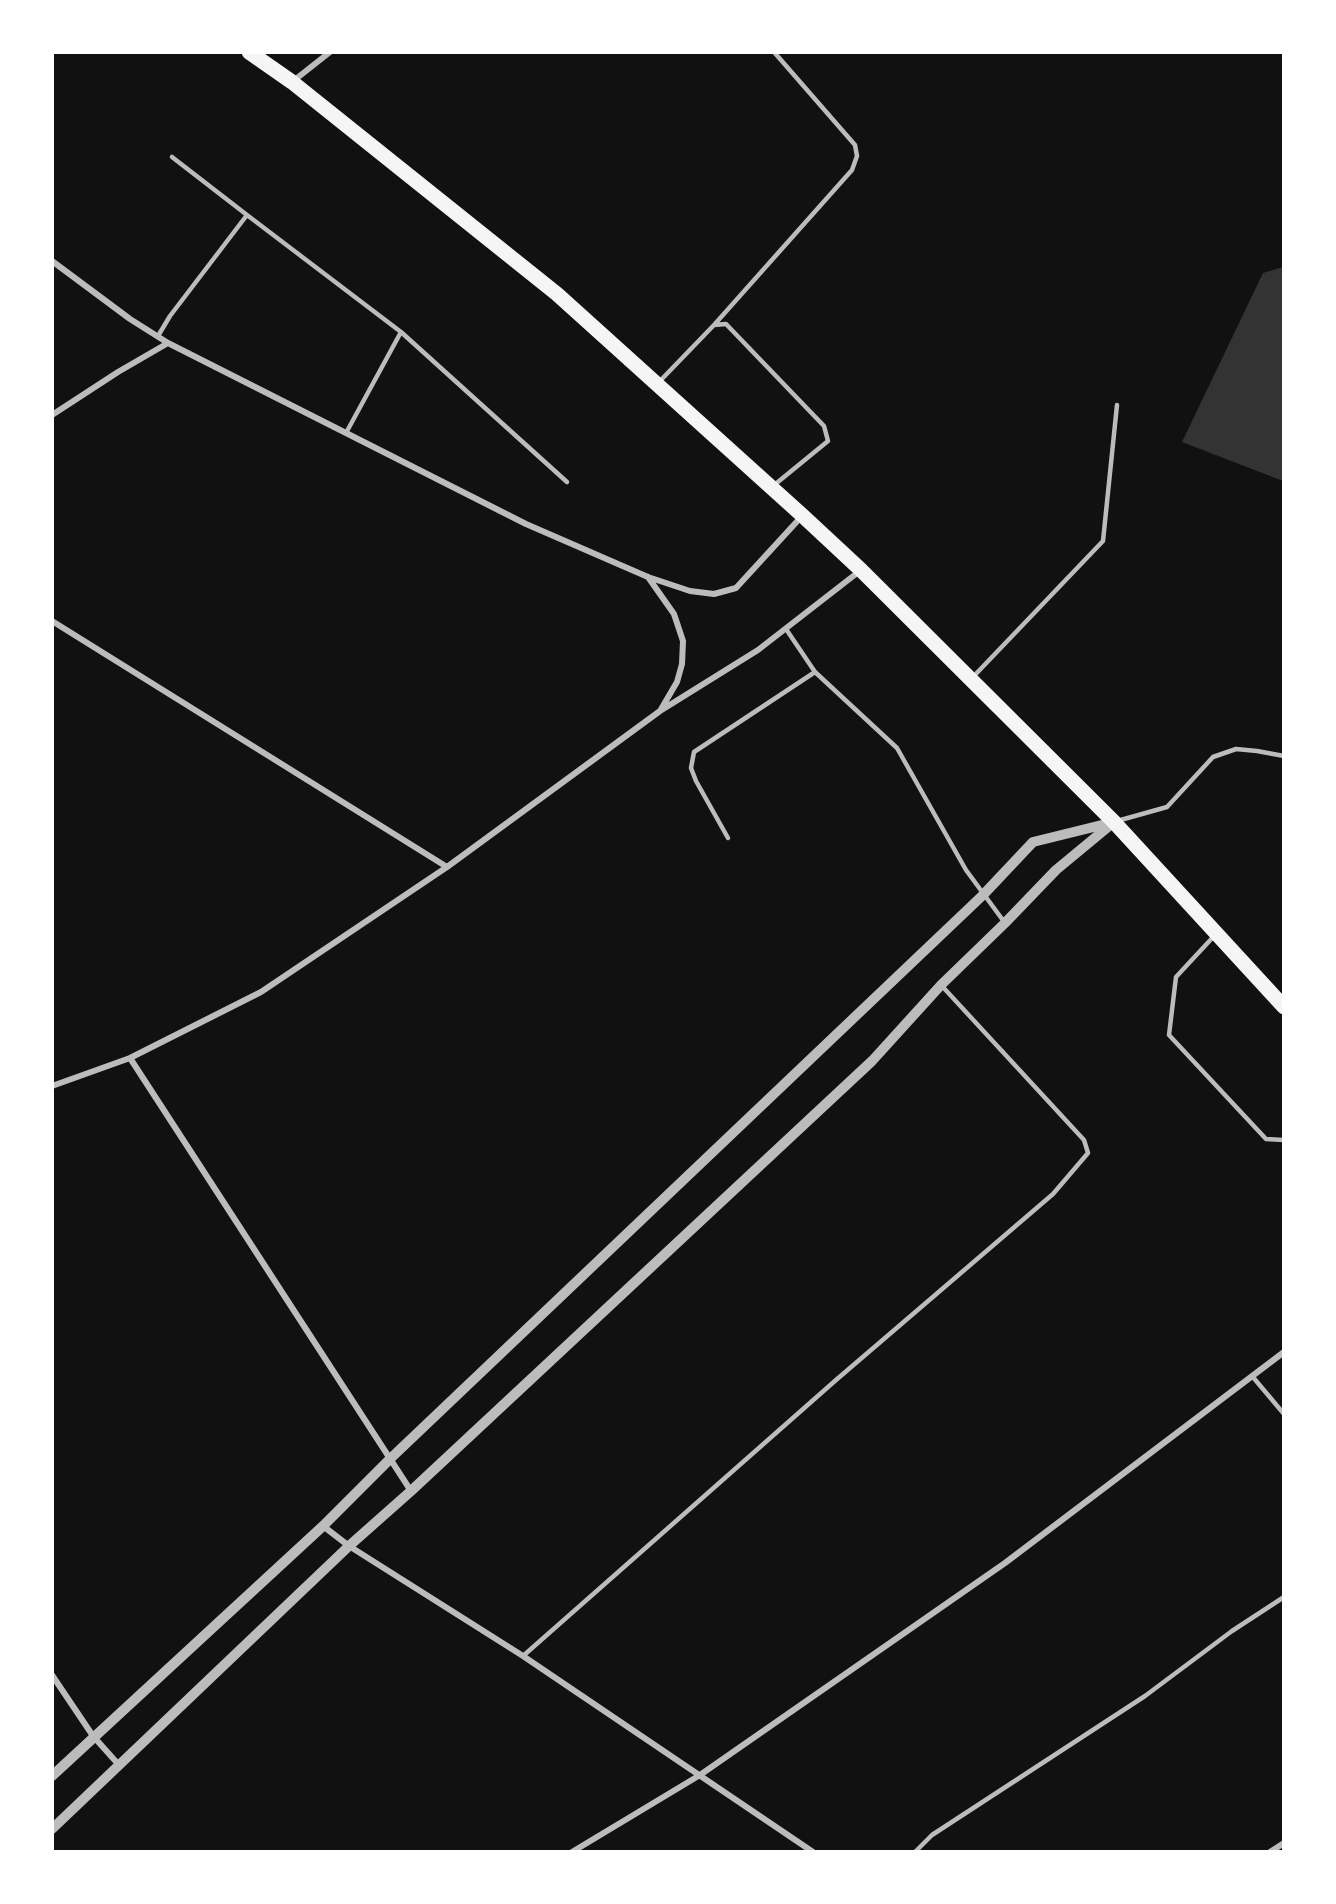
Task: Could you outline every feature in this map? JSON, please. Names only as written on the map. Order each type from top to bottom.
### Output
[{"type":"main road","points":[[249,52],[292,82],[557,294],[803,516],[861,570],[1114,822],[1215,935],[1284,1006]]},
{"type":"street","points":[[292,82],[330,52]]},
{"type":"street","points":[[52,261],[130,319],[168,343],[526,524],[648,577],[690,591],[714,594],[736,588],[803,516]]},
{"type":"street","points":[[52,415],[168,343]]},
{"type":"street","points":[[52,1086],[130,1058],[261,992],[447,867],[660,711],[758,650],[861,570]]},
{"type":"street","points":[[648,577],[674,614],[683,640],[682,664],[677,682],[660,711]]},
{"type":"street","points":[[52,621],[447,867]]},
{"type":"street","points":[[52,1776],[323,1526],[983,895],[1033,842],[1114,822]]},
{"type":"street","points":[[52,1829],[349,1546],[411,1491],[872,1061],[941,985],[1056,870],[1114,822]]},
{"type":"street","points":[[130,1058],[392,1458],[411,1491]]},
{"type":"street","points":[[572,1851],[700,1774],[1005,1563],[1284,1352]]},
{"type":"street","points":[[323,1526],[349,1546],[523,1656],[813,1851]]},
{"type":"street","points":[[52,1675],[93,1736],[120,1766]]},
{"type":"street","points":[[1270,1851],[1284,1843]]},
{"type":"lane","points":[[657,384],[714,325],[852,170],[857,156],[855,145],[774,52]]},
{"type":"lane","points":[[172,157],[401,332],[567,482]]},
{"type":"lane","points":[[158,336],[170,316],[247,215]]},
{"type":"lane","points":[[714,325],[726,324],[824,426],[828,441],[771,487]]},
{"type":"lane","points":[[346,433],[401,332]]},
{"type":"lane","points":[[970,680],[1103,541],[1117,405]]},
{"type":"lane","points":[[786,628],[815,672],[897,748],[966,870],[1005,923]]},
{"type":"lane","points":[[728,838],[693,774],[691,768],[694,752],[815,672]]},
{"type":"lane","points":[[1114,822],[1167,807],[1213,757],[1236,749],[1284,756]]},
{"type":"lane","points":[[1215,935],[1176,977],[1169,1035],[1266,1139],[1284,1140]]},
{"type":"lane","points":[[523,1656],[827,1388],[1053,1194],[1088,1154],[1084,1140],[941,985]]},
{"type":"lane","points":[[1252,1376],[1284,1414]]},
{"type":"lane","points":[[915,1851],[932,1835],[1145,1696],[1232,1631],[1284,1597]]},
{"type":"shaded area","points":[[1284,267],[1283,481],[1182,442],[1263,273]]}]
